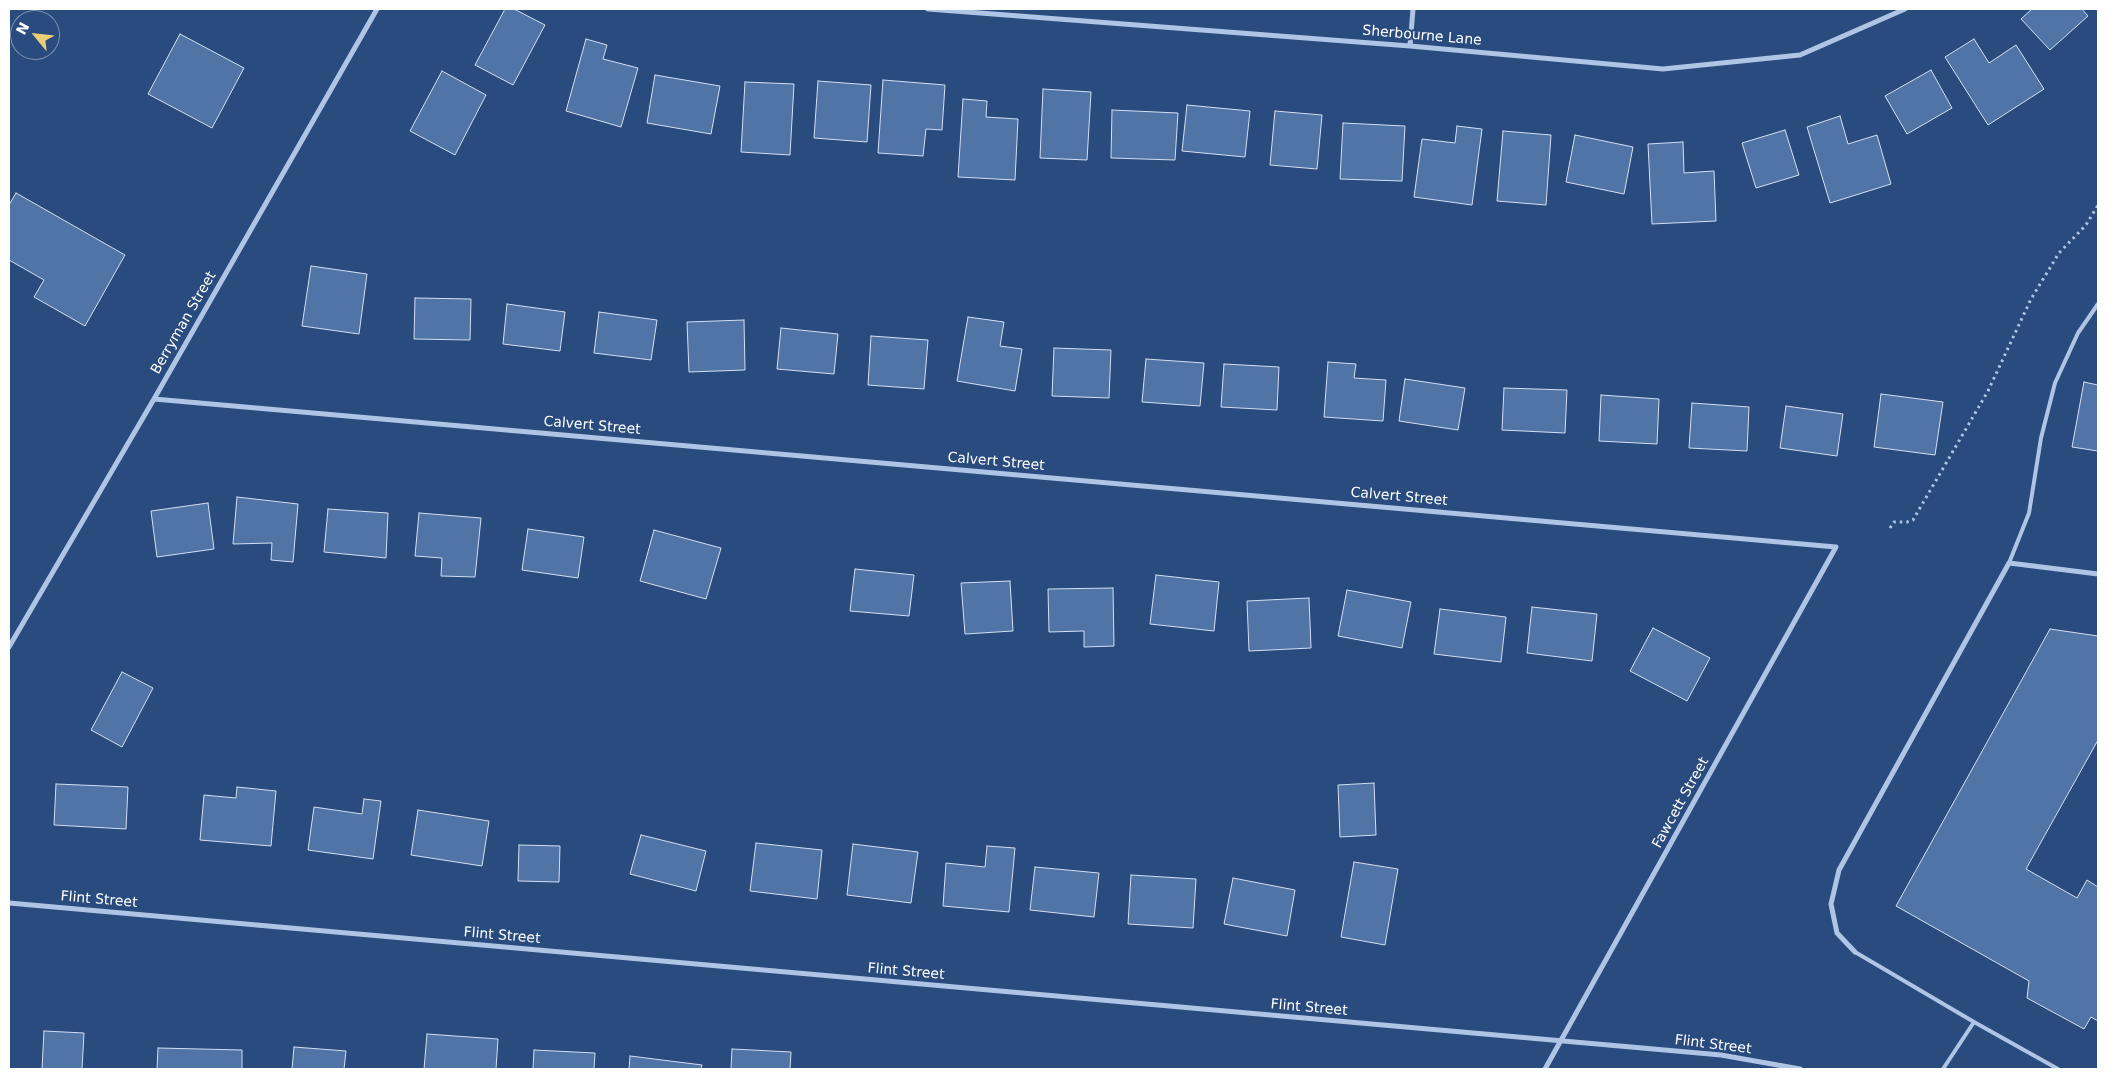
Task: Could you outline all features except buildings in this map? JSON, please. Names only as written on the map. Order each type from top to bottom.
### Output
[{"type":"street","name":"Berryman Street","points":[[9,647],[154,399],[377,9]]},
{"type":"street","name":"Sherbourne Lane","points":[[928,9],[1410,46],[1663,69],[1800,55],[1905,9]]},
{"type":"street","points":[[1410,46],[1412,9]]},
{"type":"street","name":"Calvert Street","points":[[154,399],[1836,547]]},
{"type":"street","name":"Fawcett Street","points":[[1545,1069],[1836,547]]},
{"type":"street","points":[[1855,952],[1838,933],[1831,904],[1839,870],[2009,564],[2098,574]]},
{"type":"street","name":"Flint Street","points":[[9,903],[1721,1055],[1800,1069]]},
{"type":"lane","points":[[2009,564],[2029,513],[2041,438],[2055,383],[2078,333],[2098,304]]},
{"type":"lane","points":[[1855,952],[2058,1069]]},
{"type":"lane","points":[[1943,1069],[1974,1022]]},
{"type":"path","points":[[1890,528],[1894,522],[1913,520],[1988,391],[2018,322],[2031,299],[2059,253],[2086,225],[2098,205]]}]
